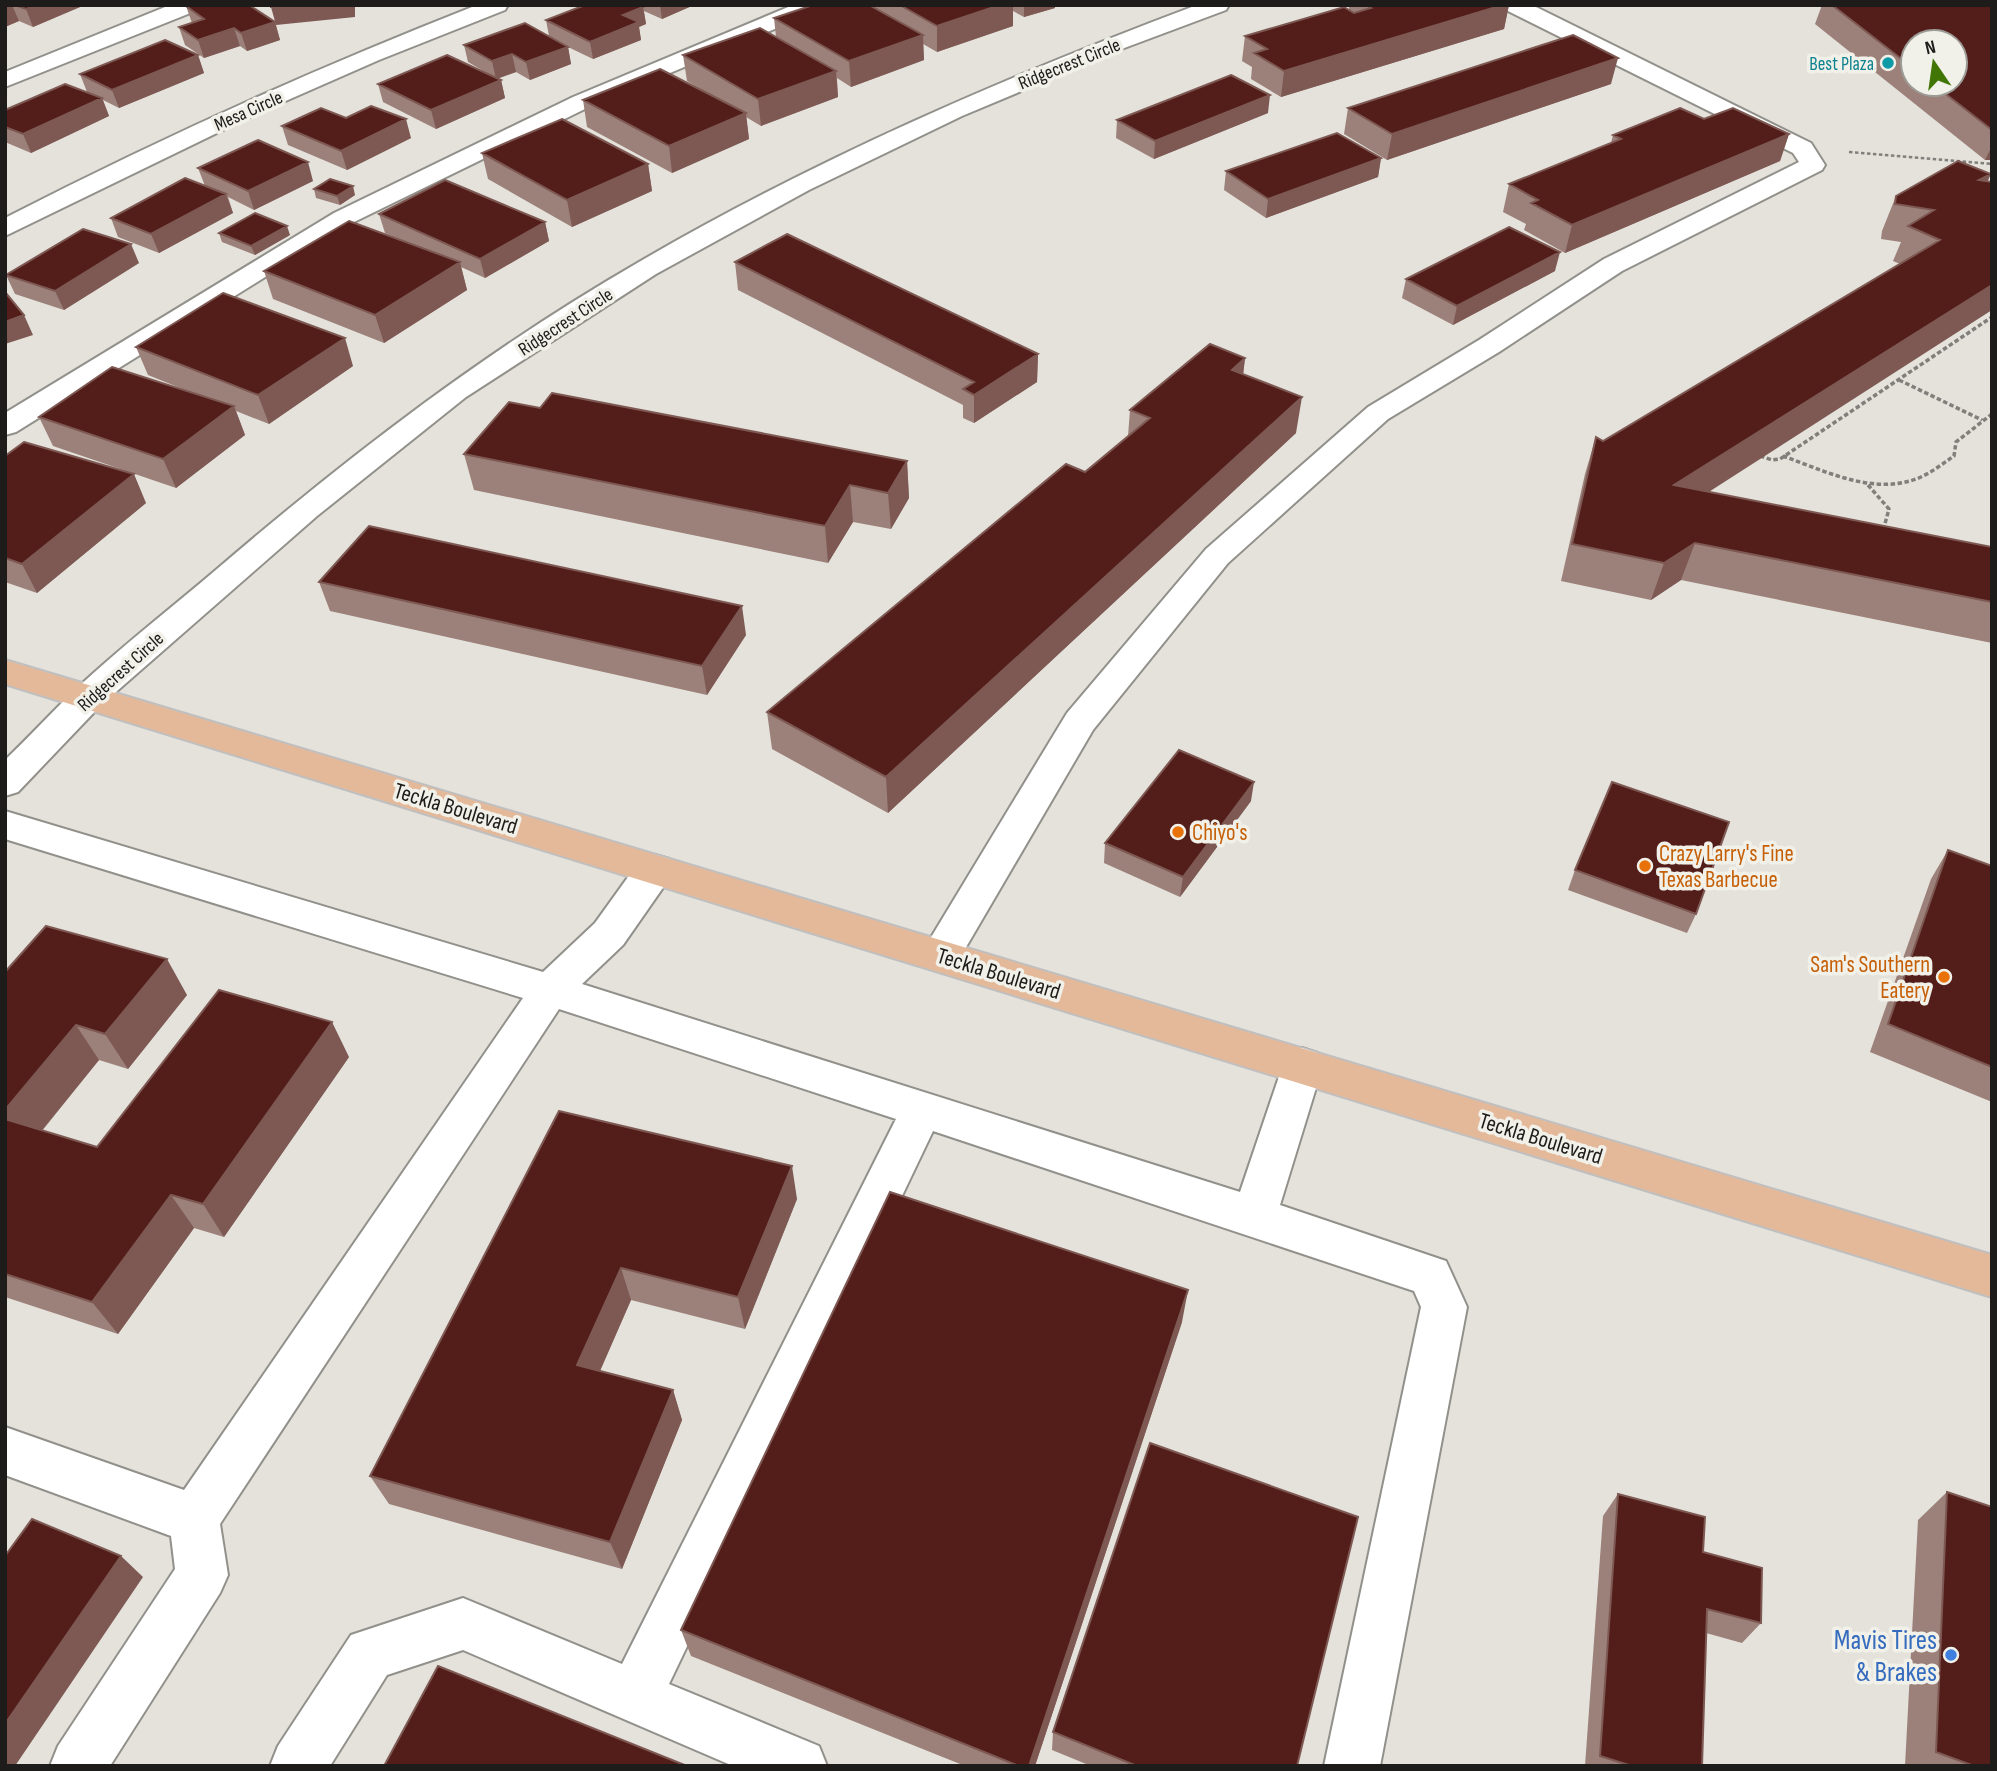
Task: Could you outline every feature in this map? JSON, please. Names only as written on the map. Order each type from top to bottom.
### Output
[{"type":"main road","name":"Teckla Boulevard","points":[[5,672],[1992,1276]]},
{"type":"street","points":[[5,80],[190,5]]},
{"type":"street","name":"Mesa Circle","points":[[5,228],[176,142],[326,75],[497,5]]},
{"type":"street","points":[[5,426],[343,218],[581,102],[812,5]]},
{"type":"street","name":"Ridgecrest Circle","points":[[5,783],[89,697],[306,509],[456,391],[647,268],[800,185],[954,111],[1111,45],[1218,5]]},
{"type":"street","points":[[942,955],[1080,722],[1217,556],[1377,414],[1489,346],[1613,265],[1813,165],[1802,148],[1520,6]]},
{"type":"street","points":[[5,825],[550,990],[1254,1216],[1430,1276],[1444,1307],[1352,1766]]},
{"type":"street","points":[[78,1766],[202,1574],[194,1519],[550,990],[609,934],[655,869]]},
{"type":"street","points":[[1254,1216],[1302,1065]]},
{"type":"street","points":[[635,1696],[922,1109]]},
{"type":"street","points":[[5,1451],[194,1519]]},
{"type":"street","points":[[298,1766],[370,1654],[463,1624],[799,1766]]},
{"type":"path","points":[[1802,148],[1992,164]]},
{"type":"path","points":[[1756,455],[1772,460],[1783,456],[1991,318]]},
{"type":"path","points":[[1898,379],[1983,420]]},
{"type":"path","points":[[1783,456],[1868,484],[1918,479],[1954,456],[1956,442],[1992,414]]},
{"type":"path","points":[[1868,484],[1889,509],[1881,537]]},
{"type":"building","points":[[15,5],[36,5],[26,9]]},
{"type":"building","points":[[249,5],[275,22],[241,33],[234,28],[198,40],[179,27],[204,19],[186,6]]},
{"type":"building","points":[[585,5],[643,7],[623,15],[639,22],[590,42],[546,20]]},
{"type":"building","points":[[813,5],[869,5],[923,35],[849,61],[774,18]]},
{"type":"building","points":[[900,5],[1000,5],[937,26]]},
{"type":"building","points":[[1366,5],[1503,5],[1284,71],[1254,53],[1267,49],[1245,36],[1344,7],[1354,13],[1371,8]]},
{"type":"building","points":[[1832,5],[1992,5],[1992,130],[1951,98],[1969,98],[1969,28],[1899,28],[1899,57]]},
{"type":"building","points":[[525,23],[568,47],[526,62],[512,54],[492,61],[464,45]]},
{"type":"building","points":[[760,28],[836,71],[758,99],[683,55]]},
{"type":"building","points":[[1573,35],[1618,58],[1392,134],[1348,108]]},
{"type":"building","points":[[165,40],[198,55],[112,90],[80,74]]},
{"type":"building","points":[[447,55],[501,80],[431,110],[378,84]]},
{"type":"building","points":[[660,69],[746,113],[669,146],[583,100]]},
{"type":"building","points":[[1231,75],[1270,95],[1155,141],[1117,120]]},
{"type":"building","points":[[65,84],[102,98],[23,134],[5,127],[5,110]]},
{"type":"building","points":[[371,106],[406,119],[341,151],[282,126],[321,108],[346,118]]},
{"type":"building","points":[[1680,108],[1704,119],[1733,108],[1789,134],[1572,225],[1531,203],[1538,200],[1509,184],[1621,139],[1613,135]]},
{"type":"building","points":[[562,119],[648,164],[567,200],[482,153]]},
{"type":"building","points":[[1337,133],[1381,158],[1268,199],[1226,171]]},
{"type":"building","points":[[258,140],[308,162],[248,191],[198,168]]},
{"type":"building","points":[[1958,161],[1991,174],[1979,180],[1992,182],[1992,285],[1674,485],[1992,547],[1992,602],[1695,543],[1664,563],[1572,544],[1596,437],[1603,441],[1940,240],[1908,226],[1934,210],[1895,204],[1896,196]]},
{"type":"building","points":[[185,178],[226,194],[151,234],[111,218]]},
{"type":"building","points":[[330,179],[353,186],[337,196],[314,189]]},
{"type":"building","points":[[445,180],[545,222],[480,259],[379,214]]},
{"type":"building","points":[[255,213],[287,226],[251,246],[219,233]]},
{"type":"building","points":[[349,221],[460,262],[375,315],[264,271]]},
{"type":"building","points":[[1509,227],[1560,252],[1457,306],[1406,279]]},
{"type":"building","points":[[83,229],[131,244],[55,291],[6,275]]},
{"type":"building","points":[[787,234],[1038,354],[974,395],[963,389],[974,382],[735,262]]},
{"type":"building","points":[[5,292],[24,315],[5,322]]},
{"type":"building","points":[[223,293],[345,338],[258,395],[136,347]]},
{"type":"building","points":[[1210,344],[1245,358],[1232,370],[1302,397],[886,777],[767,712],[1066,464],[1085,472],[1150,418],[1130,410]]},
{"type":"building","points":[[112,367],[234,406],[163,459],[39,417]]},
{"type":"building","points":[[552,393],[907,461],[888,493],[850,485],[825,526],[464,454],[509,402],[540,408]]},
{"type":"building","points":[[24,442],[134,474],[22,564],[5,558],[5,456]]},
{"type":"building","points":[[369,526],[742,606],[702,666],[319,582]]},
{"type":"building","name":"Chiyo's","points":[[1179,750],[1254,782],[1183,877],[1105,843]]},
{"type":"building","name":"Crazy Larry's Fine Texas Barbecue","points":[[1612,782],[1729,822],[1696,914],[1575,870]]},
{"type":"building","name":"Sam's Southern Eatery","points":[[1948,850],[1992,866],[1992,1067],[1888,1024]]},
{"type":"building","points":[[46,926],[167,959],[105,1034],[76,1025],[5,1110],[5,972]]},
{"type":"building","points":[[219,990],[332,1022],[203,1204],[171,1195],[92,1302],[5,1274],[5,1119],[97,1147]]},
{"type":"building","points":[[559,1111],[792,1166],[738,1297],[621,1268],[577,1365],[673,1390],[610,1542],[370,1476]]},
{"type":"building","points":[[890,1192],[1188,1290],[1029,1766],[1019,1766],[681,1630]]},
{"type":"building","points":[[1150,1443],[1358,1517],[1297,1766],[1137,1766],[1053,1732]]},
{"type":"building","name":"Mavis Tires & Brakes","points":[[1947,1492],[1992,1507],[1992,1766],[1974,1766],[1936,1752]]},
{"type":"building","points":[[1618,1494],[1705,1517],[1703,1552],[1762,1568],[1761,1623],[1707,1609],[1702,1766],[1632,1766],[1600,1756]]},
{"type":"building","points":[[32,1519],[121,1556],[5,1724],[5,1556]]},
{"type":"building","points":[[438,1666],[687,1766],[384,1766]]},
{"type":"place","name":"Best Plaza","points":[[1888,63]]},
{"type":"place","name":"Chiyo's","points":[[1178,832]]},
{"type":"place","name":"Crazy Larry's Fine Texas Barbecue","points":[[1645,866]]},
{"type":"place","name":"Sam's Southern Eatery","points":[[1944,977]]},
{"type":"place","name":"Mavis Tires & Brakes","points":[[1951,1655]]}]
